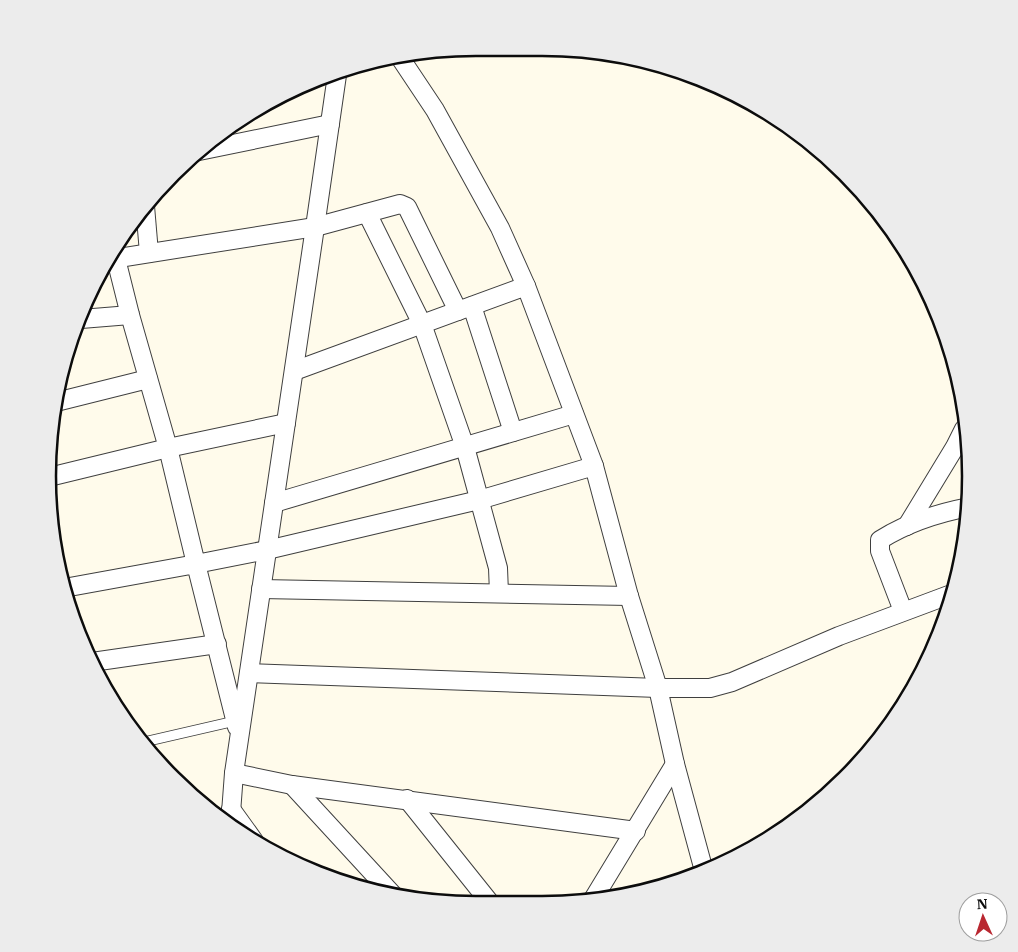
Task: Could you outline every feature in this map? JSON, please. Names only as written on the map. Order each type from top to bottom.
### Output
[{"type":"street","points":[[403,63],[435,110],[500,228],[526,286],[594,466],[629,596],[658,688],[675,764],[702,864]]},
{"type":"street","points":[[230,816],[237,729],[249,673],[336,81]]},
{"type":"street","points":[[214,148],[330,124]]},
{"type":"street","points":[[117,258],[316,227],[395,204],[407,207],[465,308],[514,432]]},
{"type":"street","points":[[367,213],[422,324],[465,446],[498,568],[499,593]]},
{"type":"street","points":[[146,216],[149,253]]},
{"type":"street","points":[[113,265],[130,315],[168,448],[237,729]]},
{"type":"street","points":[[294,371],[526,286]]},
{"type":"street","points":[[87,319],[130,315]]},
{"type":"street","points":[[63,400],[148,379]]},
{"type":"street","points":[[274,503],[574,414]]},
{"type":"street","points":[[56,475],[168,448],[286,423]]},
{"type":"street","points":[[907,526],[960,437]]},
{"type":"street","points":[[72,587],[267,550],[479,500],[594,466]]},
{"type":"street","points":[[903,611],[880,552],[880,540],[907,526],[943,512],[960,509]]},
{"type":"street","points":[[261,589],[629,596]]},
{"type":"street","points":[[249,673],[658,688],[710,688],[732,682],[839,636],[943,597]]},
{"type":"street","points":[[99,661],[217,644]]},
{"type":"street","points":[[598,892],[675,764]]},
{"type":"street","points":[[234,773],[292,785],[636,830]]},
{"type":"street","points":[[292,785],[384,886]]},
{"type":"street","points":[[407,799],[485,896]]},
{"type":"lane","points":[[150,741],[237,729]]}]
